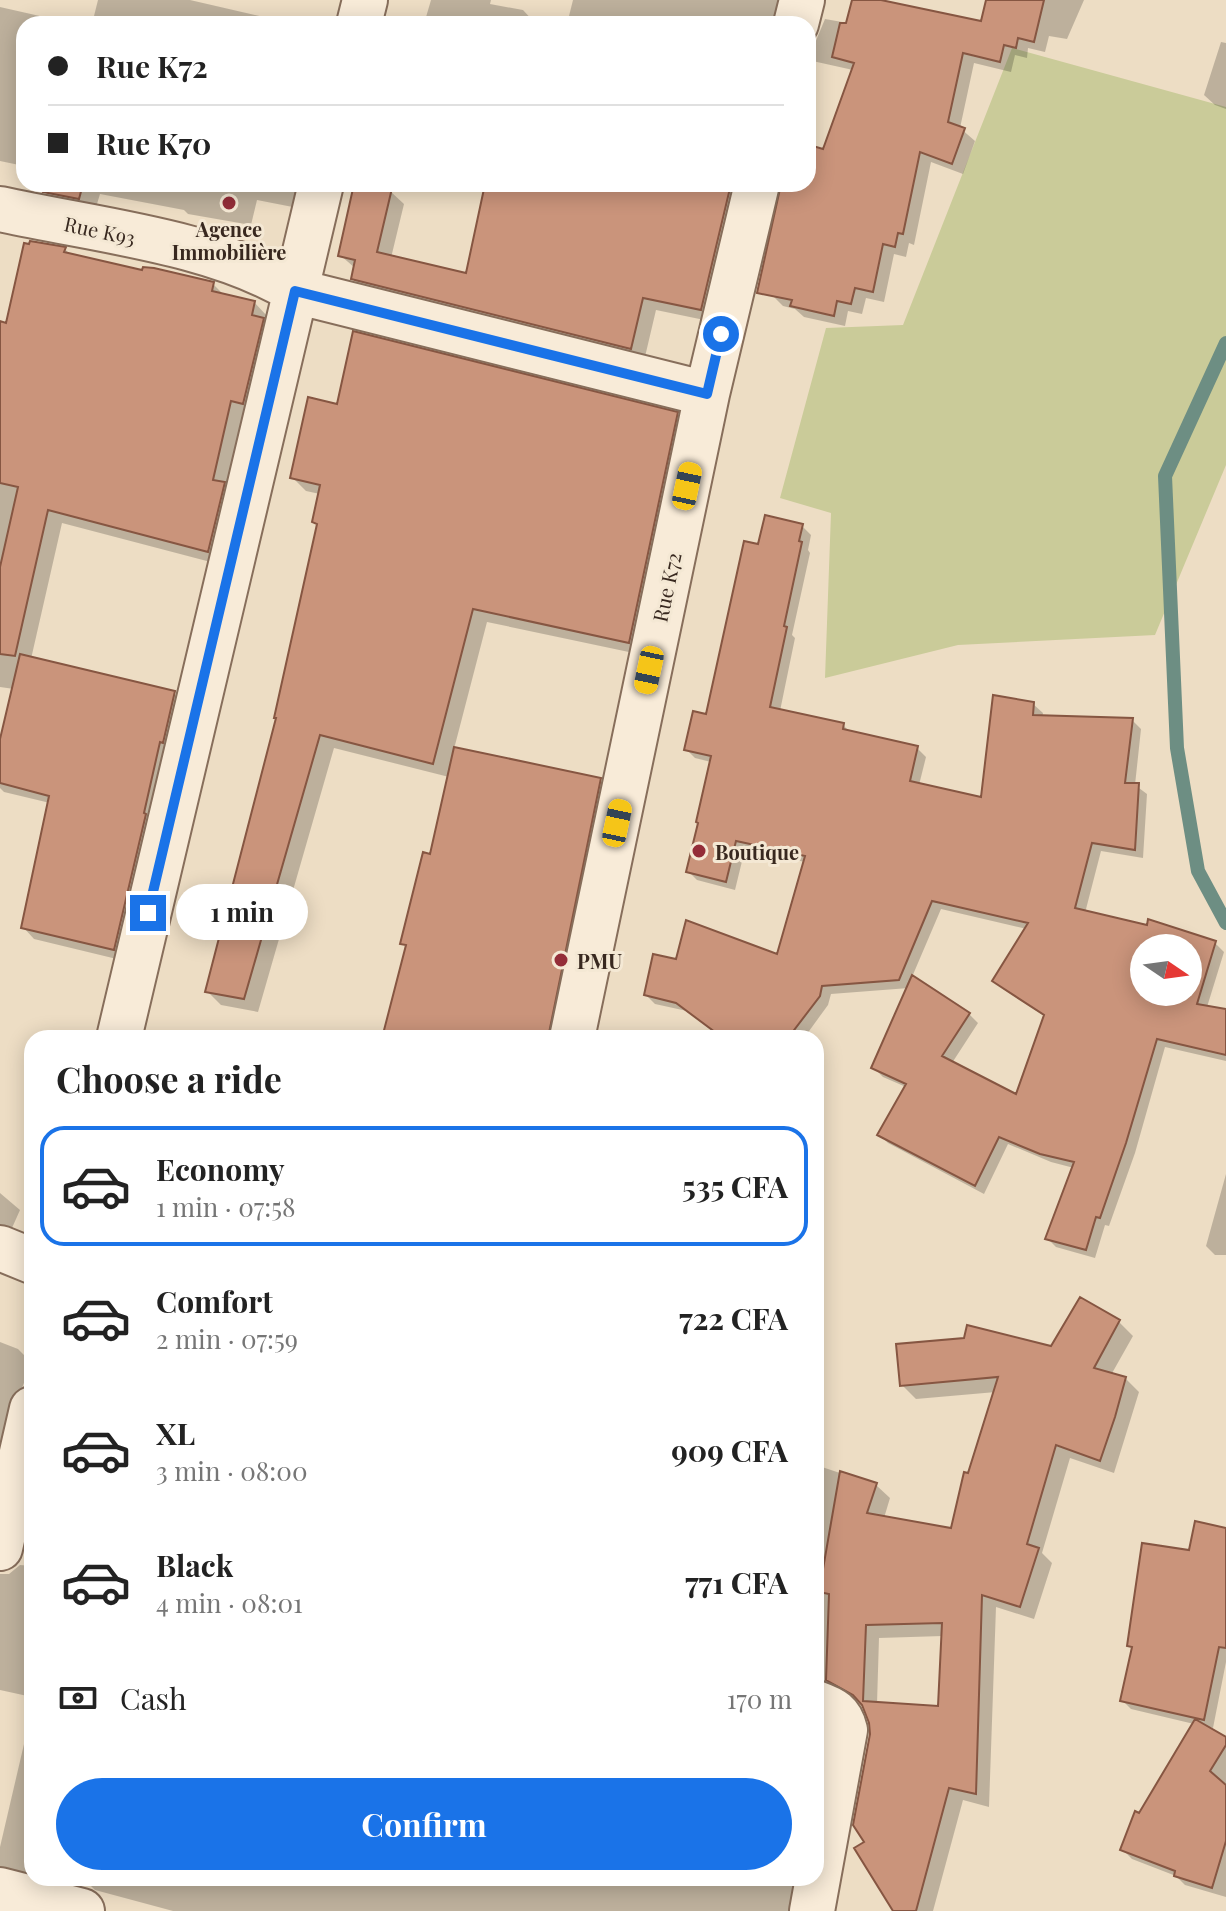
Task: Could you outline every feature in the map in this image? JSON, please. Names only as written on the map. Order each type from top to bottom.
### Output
[{"type":"street","points":[[121,1030],[319,192]]},
{"type":"street","name":"Rue K72","points":[[574,1030],[707,394],[755,192]]},
{"type":"street","name":"Rue K93","points":[[0,209],[228,260],[269,275],[295,291],[707,394]]},
{"type":"street","points":[[0,1248],[24,1258]]},
{"type":"street","points":[[13,1529],[24,1460]]},
{"type":"street","points":[[824,1706],[837,1711],[845,1730],[824,1845]]},
{"type":"street","points":[[812,1911],[817,1886]]},
{"type":"street","points":[[0,1890],[82,1911]]},
{"type":"green space","points":[[1012,48],[1226,107],[1226,465],[1155,635],[958,645],[825,678],[831,513],[780,498],[826,328],[903,325]]},
{"type":"building","points":[[852,0],[881,0],[981,21],[986,0],[1044,0],[1034,42],[1018,38],[1016,48],[1004,45],[1000,62],[963,53],[948,122],[965,128],[952,164],[920,152],[903,234],[898,233],[895,247],[883,244],[873,292],[855,288],[851,304],[837,301],[834,316],[790,306],[792,300],[757,293],[779,192],[816,192],[816,147],[823,149],[854,63],[832,57],[840,23],[846,23]]},
{"type":"building","points":[[43,192],[81,192],[79,199]]},
{"type":"building","points":[[352,192],[391,192],[377,252],[466,273],[483,192],[729,192],[701,310],[643,298],[631,349],[351,279],[355,260],[338,256]]},
{"type":"building","points":[[30,241],[66,247],[64,252],[142,270],[143,267],[154,268],[214,282],[212,291],[255,301],[252,315],[264,318],[243,404],[231,401],[213,480],[225,482],[208,552],[48,510],[15,656],[0,654],[0,567],[18,487],[0,483],[0,321],[6,323],[24,243],[29,244]]},
{"type":"building","points":[[353,331],[678,412],[629,643],[473,609],[433,764],[320,735],[244,999],[205,992],[276,718],[317,524],[312,522],[320,485],[290,478],[308,397],[337,404]]},
{"type":"building","points":[[765,515],[803,524],[784,626],[787,627],[770,707],[844,723],[843,729],[918,746],[910,781],[981,797],[993,695],[1034,702],[1033,715],[1133,718],[1125,783],[1139,783],[1135,850],[1092,843],[1075,908],[1147,925],[1148,919],[1194,934],[1130,934],[1130,1006],[1202,1005],[1226,1009],[1226,1055],[1157,1039],[1126,1143],[1086,1250],[1045,1239],[1074,1162],[1040,1154],[999,1137],[975,1186],[877,1135],[906,1084],[871,1068],[912,975],[970,1013],[942,1056],[1016,1094],[1044,1015],[992,981],[1028,923],[932,901],[899,980],[822,986],[820,996],[794,1030],[712,1030],[676,1003],[644,995],[653,954],[676,959],[686,920],[777,954],[805,856],[736,841],[726,882],[686,872],[711,756],[684,750],[693,711],[706,714],[744,541],[758,544]]},
{"type":"building","points":[[20,654],[175,691],[163,743],[160,742],[114,950],[21,928],[49,796],[0,783],[0,739]]},
{"type":"building","points":[[454,747],[601,778],[550,1030],[384,1030],[406,945],[400,944],[423,852],[430,854]]},
{"type":"building","points":[[1202,936],[1216,941],[1202,987]]},
{"type":"building","points":[[1080,1297],[1120,1320],[1094,1368],[1126,1377],[1100,1461],[1056,1445],[1027,1544],[1039,1548],[1020,1607],[982,1595],[976,1794],[949,1788],[916,1911],[893,1911],[854,1848],[864,1842],[853,1825],[870,1734],[869,1723],[862,1705],[853,1695],[826,1680],[829,1594],[824,1593],[824,1563],[840,1471],[877,1483],[867,1513],[951,1528],[964,1472],[968,1473],[998,1377],[900,1386],[896,1344],[964,1338],[967,1325],[1051,1346]],"holes":[[[942,1623],[938,1706],[863,1701],[866,1625]]]},
{"type":"building","points":[[1195,1521],[1226,1528],[1226,1648],[1219,1647],[1204,1720],[1120,1701],[1132,1647],[1127,1646],[1142,1543],[1189,1550]]},
{"type":"building","points":[[1195,1719],[1226,1737],[1226,1745],[1210,1771],[1226,1785],[1226,1841],[1212,1888],[1174,1876],[1175,1871],[1120,1850],[1135,1811],[1139,1813]]},
{"type":"waterway","points":[[1226,343],[1165,476],[1177,748],[1198,871],[1226,923]]},
{"type":"place","name":"Agence Immobilière","points":[[229,203]]},
{"type":"place","name":"Boutique","points":[[699,851]]},
{"type":"place","name":"PMU","points":[[561,960]]},
{"type":"route","points":[[148,913],[295,291],[707,394],[721,334]]}]
